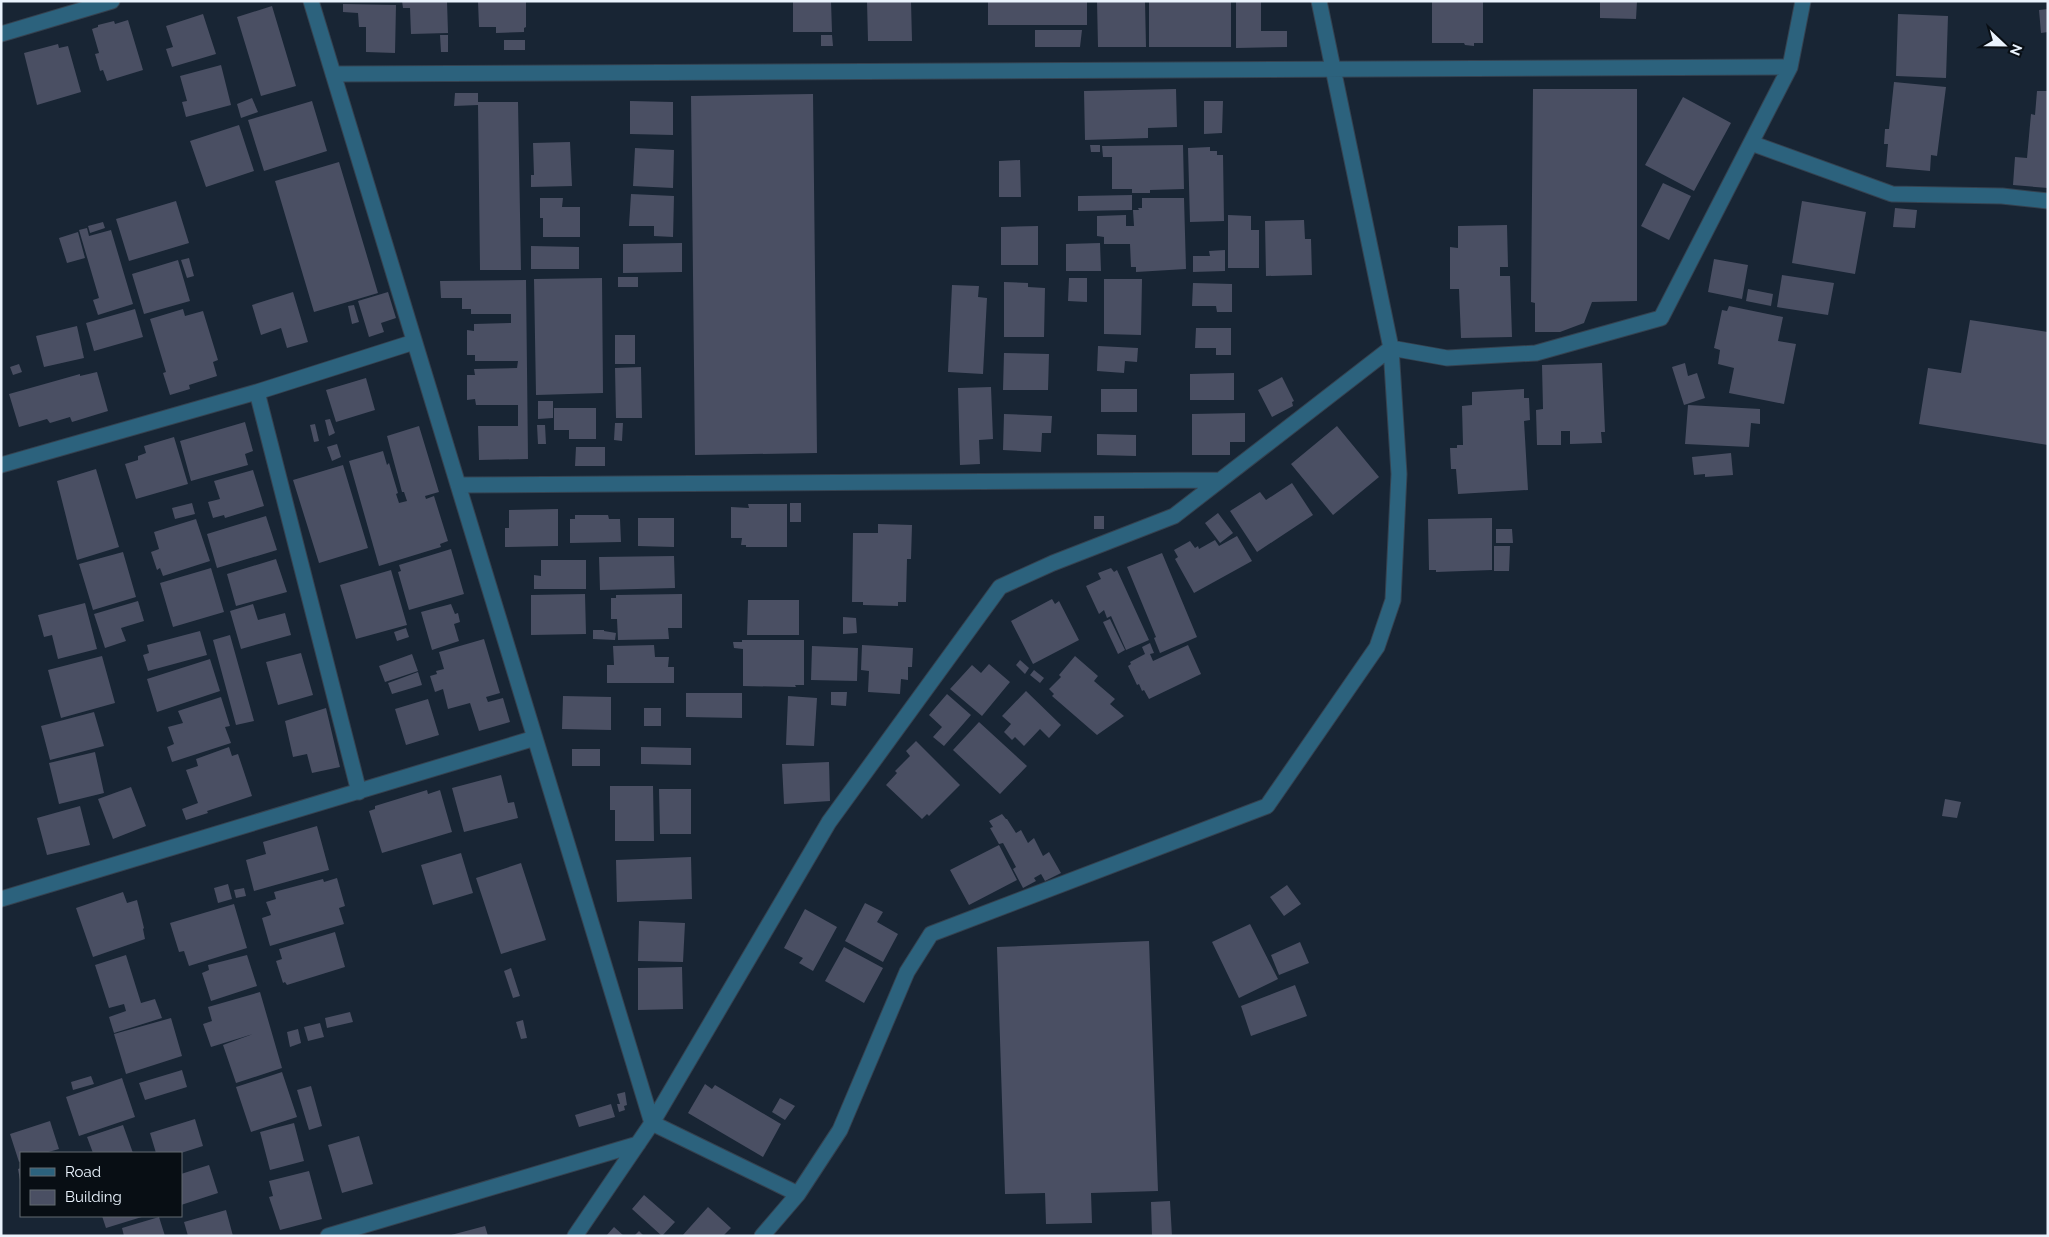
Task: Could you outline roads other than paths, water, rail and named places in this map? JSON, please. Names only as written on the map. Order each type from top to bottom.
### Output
[{"type":"street","points":[[1,34],[112,1]]},
{"type":"street","points":[[311,1],[652,1123],[798,1194]]},
{"type":"street","points":[[762,1236],[798,1194],[840,1130],[907,972],[931,934],[1267,806],[1377,647],[1393,600],[1399,474],[1391,348],[1319,1]]},
{"type":"street","points":[[576,1236],[652,1123],[830,822],[1000,587],[1053,563],[1174,516],[1391,348],[1447,358],[1536,353],[1661,318],[1790,67],[1803,1]]},
{"type":"street","points":[[333,74],[1790,67]]},
{"type":"street","points":[[1751,143],[1892,194],[2002,196],[2048,201]]},
{"type":"street","points":[[1,465],[257,392],[414,342]]},
{"type":"street","points":[[257,392],[359,792]]},
{"type":"street","points":[[458,485],[1220,480]]},
{"type":"street","points":[[1,899],[535,738]]},
{"type":"street","points":[[328,1236],[638,1144]]}]
